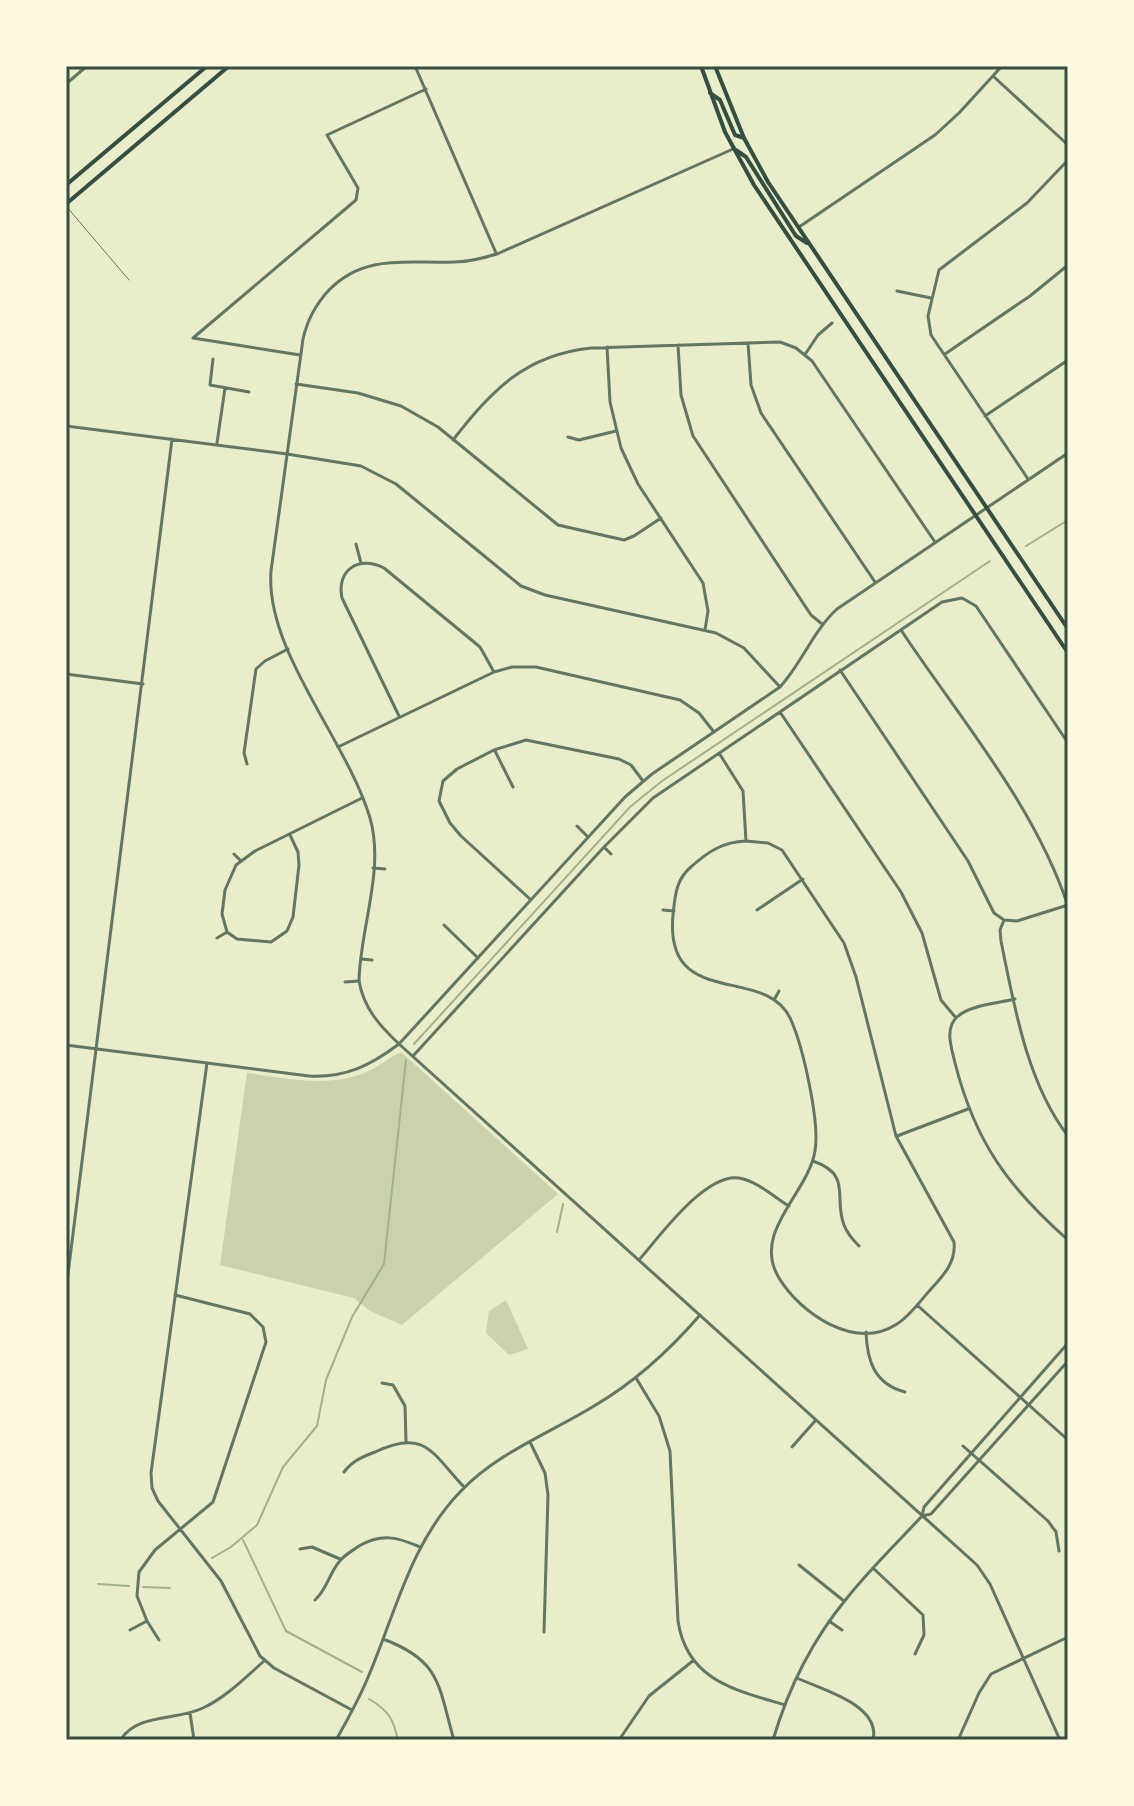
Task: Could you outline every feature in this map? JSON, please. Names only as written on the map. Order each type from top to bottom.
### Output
[{"type":"main road","points":[[66,185],[207,66]]},
{"type":"main road","points":[[66,205],[229,66]]},
{"type":"main road","points":[[701,66],[733,148],[767,205],[1068,653]]},
{"type":"main road","points":[[715,66],[744,138],[798,228],[1068,629]]},
{"type":"main road","points":[[215,70],[217,76]]},
{"type":"main road","points":[[710,93],[720,100],[735,135],[744,138]]},
{"type":"main road","points":[[733,148],[746,157],[796,236],[809,244]]},
{"type":"street","points":[[66,84],[87,66]]},
{"type":"street","points":[[415,66],[497,254]]},
{"type":"street","points":[[798,228],[935,135],[1002,66]]},
{"type":"street","points":[[993,76],[1068,145]]},
{"type":"street","points":[[300,355],[193,338],[356,200],[358,188],[327,135],[426,89]]},
{"type":"street","points":[[733,148],[497,254],[462,262],[390,261],[352,272],[332,287],[314,310],[304,333],[300,355],[269,589],[273,612],[288,649],[362,798],[373,832],[373,868],[359,981],[367,1008],[399,1044],[982,1571],[1060,1740]]},
{"type":"street","points":[[1029,480],[928,329],[931,298],[936,275],[944,264],[1027,203],[1068,160]]},
{"type":"street","points":[[945,355],[1030,296],[1068,265]]},
{"type":"street","points":[[897,291],[931,298]]},
{"type":"street","points":[[805,354],[818,335],[832,323]]},
{"type":"street","points":[[453,440],[489,395],[526,368],[565,352],[607,347],[780,342],[805,354],[935,542]]},
{"type":"street","points":[[748,343],[751,385],[761,413],[875,582]]},
{"type":"street","points":[[678,345],[683,408],[700,450],[811,615],[822,624]]},
{"type":"street","points":[[607,347],[610,402],[616,431],[632,474],[703,583],[708,611],[705,630]]},
{"type":"street","points":[[213,359],[210,385],[249,392]]},
{"type":"street","points":[[985,416],[1068,360]]},
{"type":"street","points":[[296,384],[358,393],[413,412],[453,440],[558,525],[624,540],[661,518]]},
{"type":"street","points":[[216,445],[225,388]]},
{"type":"street","points":[[66,426],[349,463],[380,474],[528,590],[705,630],[744,648],[780,687]]},
{"type":"street","points":[[568,437],[579,440],[616,431]]},
{"type":"street","points":[[66,1290],[172,439]]},
{"type":"street","points":[[66,1045],[309,1076],[335,1076],[373,1063],[399,1044],[587,836],[643,781],[780,687],[822,624],[837,609],[1068,453]]},
{"type":"street","points":[[356,544],[361,563]]},
{"type":"street","points":[[400,717],[342,598],[343,580],[351,569],[361,563],[371,562],[384,568],[480,647],[494,672]]},
{"type":"street","points":[[413,1056],[604,847],[653,798],[942,602],[962,598],[973,603],[1068,743]]},
{"type":"street","points":[[434,621],[440,614]]},
{"type":"street","points":[[840,670],[968,861],[991,909],[1004,920],[1017,921],[1068,906],[1048,855],[1023,810],[901,630]]},
{"type":"street","points":[[247,764],[244,753],[256,669],[288,649]]},
{"type":"street","points":[[338,747],[494,672],[512,667],[536,667],[670,696],[690,705],[714,732]]},
{"type":"street","points":[[66,674],[143,684]]},
{"type":"street","points":[[780,712],[901,892],[922,933],[941,1000],[947,1011],[956,1018]]},
{"type":"street","points":[[530,899],[461,836],[445,816],[439,801],[440,787],[447,776],[494,750],[533,740],[626,761],[643,781]]},
{"type":"street","points":[[494,750],[513,787]]},
{"type":"street","points":[[719,753],[743,791],[746,841]]},
{"type":"street","points":[[290,835],[298,852],[299,865],[293,917],[287,931],[277,940],[264,943],[237,939],[227,932],[222,919],[225,890],[232,872],[241,861],[255,851],[362,798]]},
{"type":"street","points":[[577,826],[587,836]]},
{"type":"street","points":[[746,841],[775,846],[788,856],[838,932],[853,966],[896,1136],[949,1229],[955,1248],[945,1274],[917,1305],[896,1325],[875,1332],[843,1330],[826,1324],[785,1287],[772,1264],[772,1239],[813,1161],[817,1128],[792,1023],[785,1010],[774,1000],[754,991],[704,979],[694,973],[675,945],[672,931],[677,886],[690,867],[717,847],[746,841]]},
{"type":"street","points":[[604,847],[611,854]]},
{"type":"street","points":[[234,854],[241,861]]},
{"type":"street","points":[[373,868],[385,869]]},
{"type":"street","points":[[757,910],[803,879]]},
{"type":"street","points":[[663,910],[674,911]]},
{"type":"street","points":[[1004,920],[1000,930],[1001,941],[1035,1077],[1054,1116],[1068,1136]]},
{"type":"street","points":[[444,925],[478,958]]},
{"type":"street","points":[[217,938],[227,932]]},
{"type":"street","points":[[361,959],[372,960]]},
{"type":"street","points":[[345,982],[359,981]]},
{"type":"street","points":[[774,1000],[779,991]]},
{"type":"street","points":[[1015,999],[971,1010],[956,1018],[949,1036],[968,1109],[984,1144],[1003,1174],[1029,1204],[1068,1240]]},
{"type":"street","points":[[207,1063],[151,1481],[158,1501],[221,1581],[264,1661],[352,1710]]},
{"type":"street","points":[[896,1136],[968,1109]]},
{"type":"street","points":[[813,1161],[828,1168],[837,1178],[843,1225],[859,1246]]},
{"type":"street","points":[[639,1260],[691,1202],[723,1181],[732,1178],[748,1181],[789,1206]]},
{"type":"street","points":[[955,1248],[962,1247]]},
{"type":"street","points":[[764,1266],[772,1264]]},
{"type":"street","points":[[159,1640],[137,1596],[139,1572],[155,1550],[210,1505],[215,1497],[265,1348],[266,1336],[261,1322],[250,1314],[175,1295]]},
{"type":"street","points":[[917,1305],[1068,1440]]},
{"type":"street","points":[[336,1740],[383,1639],[420,1547],[439,1515],[464,1487],[494,1463],[595,1406],[636,1378],[674,1344],[700,1315]]},
{"type":"street","points":[[866,1332],[867,1357],[873,1370],[895,1389],[905,1392]]},
{"type":"street","points":[[773,1740],[797,1678],[829,1621],[1068,1343]]},
{"type":"street","points":[[922,1516],[931,1514],[1068,1361]]},
{"type":"street","points":[[636,1378],[659,1416],[670,1451],[678,1621],[685,1646],[707,1675],[725,1685],[785,1705]]},
{"type":"street","points":[[382,1383],[393,1385],[403,1401],[406,1441]]},
{"type":"street","points":[[792,1447],[815,1421]]},
{"type":"street","points":[[344,1472],[351,1463],[393,1443],[406,1441],[426,1447],[464,1487]]},
{"type":"street","points":[[530,1442],[545,1473],[548,1495],[544,1632]]},
{"type":"street","points":[[963,1446],[1048,1521],[1056,1532],[1059,1551]]},
{"type":"street","points":[[315,1600],[324,1591],[340,1559],[365,1543],[381,1536],[400,1538],[420,1547]]},
{"type":"street","points":[[300,1549],[312,1547],[340,1559]]},
{"type":"street","points":[[799,1565],[844,1601]]},
{"type":"street","points":[[873,1568],[923,1615],[924,1635],[915,1654]]},
{"type":"street","points":[[130,1630],[147,1621]]},
{"type":"street","points":[[829,1621],[842,1630]]},
{"type":"street","points":[[958,1740],[987,1679],[997,1670],[1068,1637]]},
{"type":"street","points":[[383,1639],[410,1650],[431,1669],[440,1688],[454,1740]]},
{"type":"street","points":[[619,1740],[649,1696],[694,1660]]},
{"type":"street","points":[[121,1739],[128,1729],[138,1724],[190,1713],[213,1702],[264,1661]]},
{"type":"street","points":[[797,1678],[865,1711],[873,1722],[873,1740]]},
{"type":"street","points":[[190,1713],[194,1740]]},
{"type":"street","points":[[443,1735],[452,1732]]},
{"type":"lane","points":[[66,205],[129,280]]},
{"type":"green space","points":[[401,1052],[558,1194],[402,1325],[370,1311],[354,1298],[220,1265],[247,1073],[320,1081],[350,1078]]},
{"type":"green space","points":[[506,1300],[528,1349],[509,1355],[486,1333],[489,1311]]},
{"type":"waterway","points":[[1026,546],[1068,520]]},
{"type":"waterway","points":[[414,1044],[630,807],[662,781],[990,561]]},
{"type":"waterway","points":[[212,1558],[257,1525],[283,1467],[317,1426],[326,1380],[352,1317],[384,1264],[406,1060]]},
{"type":"waterway","points":[[557,1232],[563,1204]]},
{"type":"waterway","points":[[243,1540],[286,1631],[362,1672]]},
{"type":"waterway","points":[[98,1584],[129,1586]]},
{"type":"waterway","points":[[143,1587],[170,1588]]},
{"type":"waterway","points":[[369,1699],[389,1716],[398,1740]]}]
